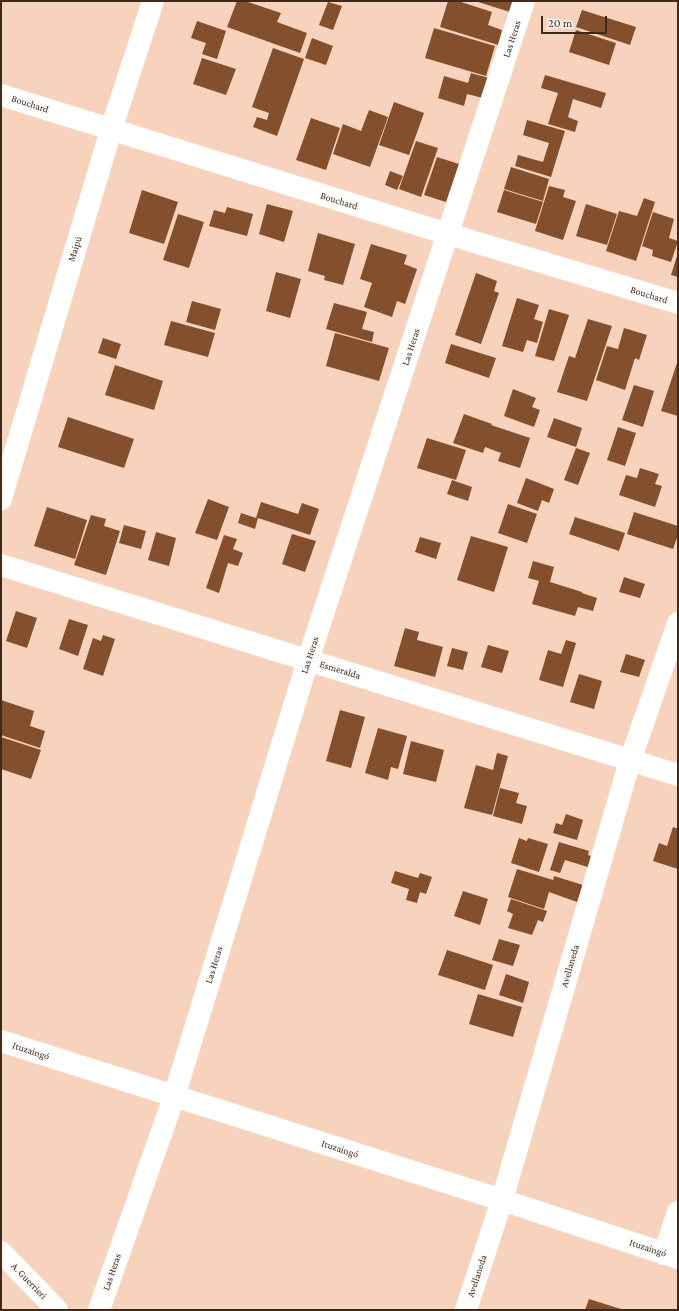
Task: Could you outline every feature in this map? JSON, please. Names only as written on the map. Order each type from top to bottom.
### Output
[{"type":"street","name":"Maipú","points":[[1,499],[111,130],[153,1]]},
{"type":"street","name":"Las Heras","points":[[99,1310],[174,1097],[308,660],[524,1]]},
{"type":"street","name":"Bouchard","points":[[1,95],[448,234],[678,303]]},
{"type":"street","name":"Esmeralda","points":[[1,565],[678,775]]},
{"type":"street","name":"Avellaneda","points":[[466,1310],[502,1200],[630,760],[678,622]]},
{"type":"street","name":"Ituzaingó","points":[[1,1041],[502,1200],[671,1256]]},
{"type":"street","points":[[671,1256],[678,1212]]},
{"type":"street","name":"A. Guerrieri","points":[[1,1252],[57,1310]]},
{"type":"building","points":[[237,1],[245,1],[281,13],[277,22],[307,33],[300,53],[227,27]]},
{"type":"building","points":[[448,1],[458,1],[492,12],[488,25],[502,30],[498,45],[440,27]]},
{"type":"building","points":[[475,1],[513,1],[510,12]]},
{"type":"building","points":[[328,2],[342,6],[333,30],[319,25]]},
{"type":"building","points":[[582,10],[636,27],[630,45],[576,27]]},
{"type":"building","points":[[197,21],[226,31],[217,59],[202,54],[206,43],[191,38]]},
{"type":"building","points":[[434,28],[495,46],[486,76],[425,58]]},
{"type":"building","points":[[576,30],[616,43],[609,65],[569,52]]},
{"type":"building","points":[[312,38],[333,46],[326,65],[305,58]]},
{"type":"building","points":[[273,48],[304,59],[277,136],[253,127],[257,117],[267,120],[269,113],[252,107]]},
{"type":"building","points":[[202,58],[236,69],[226,95],[193,84]]},
{"type":"building","points":[[471,73],[489,78],[483,98],[467,94],[464,106],[438,98],[444,76],[468,83]]},
{"type":"building","points":[[545,75],[606,93],[601,108],[573,99],[568,117],[578,121],[575,132],[548,124],[558,93],[541,88]]},
{"type":"building","points":[[394,102],[424,113],[409,155],[379,145]]},
{"type":"building","points":[[369,110],[388,117],[370,167],[333,154],[343,124],[361,131]]},
{"type":"building","points":[[311,118],[340,128],[326,170],[296,160]]},
{"type":"building","points":[[527,120],[565,131],[551,177],[515,166],[518,155],[543,162],[549,143],[523,135]]},
{"type":"building","points":[[416,141],[438,148],[421,197],[399,189]]},
{"type":"building","points":[[437,157],[459,164],[446,202],[424,195]]},
{"type":"building","points":[[511,167],[549,179],[543,201],[504,189]]},
{"type":"building","points":[[390,171],[403,176],[397,190],[385,185]]},
{"type":"building","points":[[549,186],[565,190],[563,197],[576,201],[563,240],[535,231]]},
{"type":"building","points":[[142,190],[178,202],[164,244],[129,233]]},
{"type":"building","points":[[504,190],[543,202],[536,224],[497,212]]},
{"type":"building","points":[[644,198],[655,202],[636,261],[606,251],[619,211],[637,216]]},
{"type":"building","points":[[267,204],[293,211],[284,242],[259,234]]},
{"type":"building","points":[[586,204],[617,214],[607,245],[576,236]]},
{"type":"building","points":[[227,207],[253,214],[247,236],[209,226],[214,210],[225,213]]},
{"type":"building","points":[[653,212],[674,219],[669,238],[678,241],[671,262],[652,256],[653,250],[642,246]]},
{"type":"building","points":[[178,214],[204,222],[189,268],[163,260]]},
{"type":"building","points":[[318,233],[355,244],[343,285],[324,280],[325,276],[308,271]]},
{"type":"building","points":[[371,244],[407,255],[404,264],[417,269],[405,304],[397,301],[392,317],[364,307],[372,283],[360,279]]},
{"type":"building","points":[[678,253],[678,277],[671,275]]},
{"type":"building","points":[[276,272],[301,279],[290,318],[266,311]]},
{"type":"building","points":[[476,273],[497,281],[494,291],[499,293],[481,344],[455,335]]},
{"type":"building","points":[[517,298],[539,305],[534,319],[543,322],[537,343],[527,340],[523,352],[502,346]]},
{"type":"building","points":[[192,301],[221,309],[215,330],[186,322]]},
{"type":"building","points":[[334,303],[367,312],[362,329],[374,332],[372,342],[326,329]]},
{"type":"building","points":[[549,309],[569,315],[554,361],[535,356]]},
{"type":"building","points":[[588,319],[612,326],[587,401],[557,392],[569,356],[575,358]]},
{"type":"building","points":[[171,321],[215,333],[208,357],[164,345]]},
{"type":"building","points":[[624,328],[647,335],[639,360],[635,358],[625,390],[596,380],[607,346],[618,349]]},
{"type":"building","points":[[335,333],[389,348],[379,381],[326,366]]},
{"type":"building","points":[[103,338],[121,344],[116,359],[98,353]]},
{"type":"building","points":[[451,344],[496,358],[489,378],[445,363]]},
{"type":"building","points":[[678,360],[678,416],[661,411]]},
{"type":"building","points":[[115,365],[163,381],[154,410],[105,395]]},
{"type":"building","points":[[634,385],[654,391],[643,427],[622,420]]},
{"type":"building","points":[[513,389],[536,398],[532,407],[540,410],[534,427],[504,416]]},
{"type":"building","points":[[464,414],[530,438],[520,468],[498,461],[501,453],[485,447],[483,453],[453,443]]},
{"type":"building","points":[[68,417],[134,439],[124,468],[58,447]]},
{"type":"building","points":[[554,418],[582,428],[576,447],[547,437]]},
{"type":"building","points":[[618,427],[636,433],[625,466],[607,460]]},
{"type":"building","points":[[427,438],[466,450],[456,480],[417,468]]},
{"type":"building","points":[[576,448],[590,453],[578,485],[564,480]]},
{"type":"building","points":[[640,468],[659,474],[655,484],[662,486],[655,507],[619,495],[626,475],[637,478]]},
{"type":"building","points":[[526,478],[554,489],[549,503],[542,500],[538,511],[517,503]]},
{"type":"building","points":[[452,480],[472,487],[468,501],[447,494]]},
{"type":"building","points":[[208,499],[229,507],[217,540],[195,533]]},
{"type":"building","points":[[261,502],[298,514],[302,503],[319,509],[310,535],[258,518],[255,529],[238,523],[241,513],[256,518]]},
{"type":"building","points":[[508,504],[537,514],[527,543],[498,533]]},
{"type":"building","points":[[47,507],[87,520],[75,559],[34,546]]},
{"type":"building","points":[[634,512],[678,526],[678,535],[673,549],[627,534]]},
{"type":"building","points":[[91,515],[106,519],[104,526],[120,531],[106,575],[74,565]]},
{"type":"building","points":[[575,517],[625,533],[619,551],[569,534]]},
{"type":"building","points":[[124,525],[146,531],[141,549],[119,543]]},
{"type":"building","points":[[156,532],[176,538],[169,566],[148,560]]},
{"type":"building","points":[[292,534],[316,541],[305,572],[282,564]]},
{"type":"building","points":[[224,535],[237,539],[233,549],[243,553],[238,566],[228,563],[219,593],[206,588]]},
{"type":"building","points":[[471,536],[508,547],[494,592],[457,580]]},
{"type":"building","points":[[420,537],[441,543],[436,559],[415,552]]},
{"type":"building","points":[[533,561],[554,567],[550,582],[597,598],[593,611],[578,607],[575,616],[532,604],[539,581],[528,578]]},
{"type":"building","points":[[624,577],[645,584],[640,598],[619,592]]},
{"type":"building","points":[[16,611],[37,618],[27,648],[6,641]]},
{"type":"building","points":[[69,619],[88,625],[78,656],[59,649]]},
{"type":"building","points":[[405,628],[419,632],[417,640],[443,647],[435,677],[394,666]]},
{"type":"building","points":[[103,635],[115,639],[103,676],[83,669],[93,638],[101,641]]},
{"type":"building","points":[[566,640],[576,643],[563,687],[539,680],[548,650],[561,654]]},
{"type":"building","points":[[488,645],[509,651],[502,673],[481,667]]},
{"type":"building","points":[[452,648],[468,652],[463,670],[447,666]]},
{"type":"building","points":[[626,654],[645,660],[639,677],[620,672]]},
{"type":"building","points":[[579,674],[602,681],[594,709],[570,702]]},
{"type":"building","points":[[1,700],[34,711],[30,726],[45,731],[40,748],[1,735]]},
{"type":"building","points":[[340,710],[365,717],[351,768],[326,761]]},
{"type":"building","points":[[378,728],[407,736],[398,769],[391,767],[388,780],[365,773]]},
{"type":"building","points":[[1,737],[41,750],[31,779],[1,769]]},
{"type":"building","points":[[411,741],[444,750],[436,782],[403,774]]},
{"type":"building","points":[[497,753],[508,756],[492,815],[464,808],[476,765],[493,770]]},
{"type":"building","points":[[500,788],[519,793],[516,803],[527,806],[522,824],[493,816]]},
{"type":"building","points":[[566,814],[583,820],[577,840],[553,833],[556,823],[562,825]]},
{"type":"building","points":[[673,827],[678,829],[678,869],[653,861],[659,843],[667,846]]},
{"type":"building","points":[[519,838],[527,841],[528,838],[548,844],[539,872],[511,863]]},
{"type":"building","points":[[559,842],[589,851],[588,855],[594,857],[591,868],[565,860],[560,873],[550,870]]},
{"type":"building","points":[[517,869],[553,880],[554,876],[583,885],[577,902],[549,892],[544,909],[508,897]]},
{"type":"building","points":[[395,871],[418,878],[420,873],[432,877],[426,894],[420,892],[417,903],[406,900],[409,889],[391,883]]},
{"type":"building","points":[[463,891],[488,899],[480,925],[454,916]]},
{"type":"building","points":[[511,899],[547,911],[543,922],[538,920],[532,935],[508,928],[513,914],[507,911]]},
{"type":"building","points":[[499,939],[520,945],[513,966],[492,960]]},
{"type":"building","points":[[447,950],[493,965],[485,990],[438,975]]},
{"type":"building","points":[[506,974],[529,982],[523,1003],[499,995]]},
{"type":"building","points":[[478,994],[522,1007],[513,1037],[469,1024]]},
{"type":"building","points":[[589,1299],[624,1310],[585,1310]]}]
